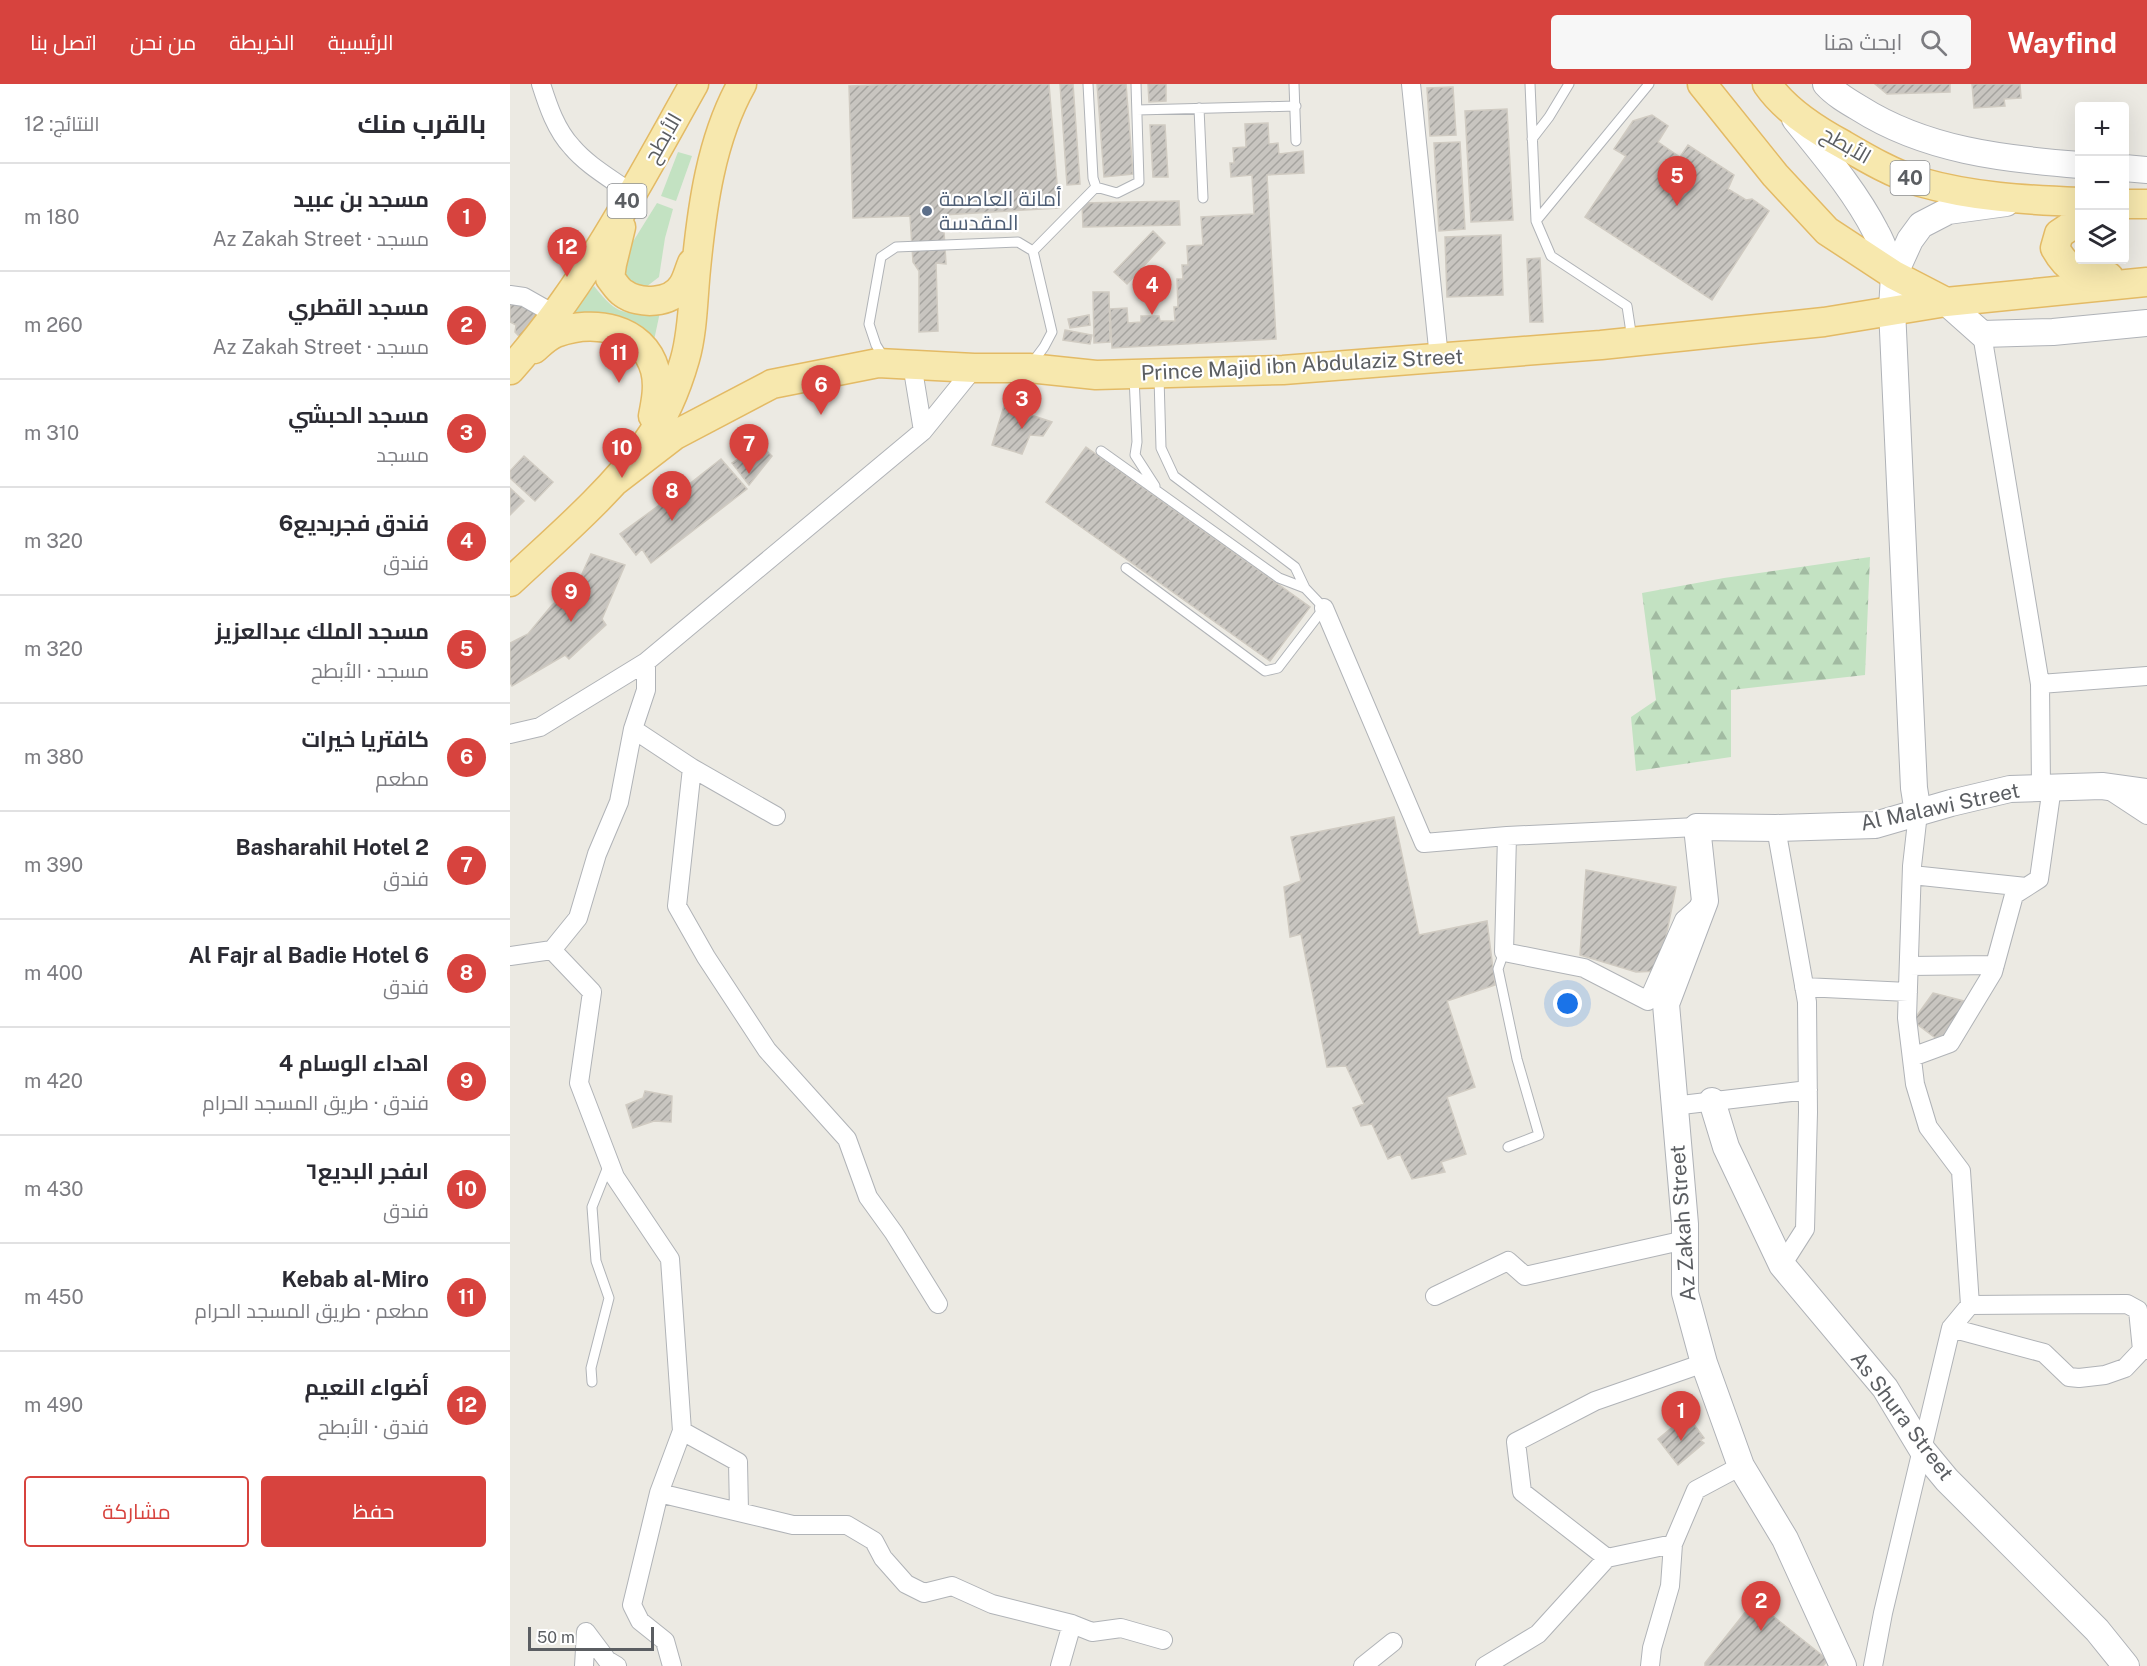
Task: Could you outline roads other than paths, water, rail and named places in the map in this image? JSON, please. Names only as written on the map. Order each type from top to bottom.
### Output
[{"type":"main road","name":"الأبطح","points":[[554,314],[570,293],[629,198],[694,84]]},
{"type":"main road","points":[[510,582],[614,482],[648,441],[666,409],[685,358],[704,203],[716,151],[742,84]]},
{"type":"main road","points":[[1702,84],[1775,175],[1827,231],[1894,275],[1946,302]]},
{"type":"main road","name":"الأبطح","points":[[1773,92],[1823,134],[1870,160],[1918,182],[1981,195],[2075,202]]},
{"type":"main road","points":[[629,198],[610,278],[621,292],[637,300],[657,300],[672,296],[683,286],[698,246]]},
{"type":"main road","points":[[2075,223],[2059,234],[2055,248],[2063,263],[2081,274],[2147,282]]},
{"type":"main road","name":"Prince Majid ibn Abdulaziz Street","points":[[614,482],[675,435],[772,384],[899,363],[974,368],[1029,368],[1096,375],[1283,370],[1632,341],[1824,322],[1892,309],[1946,302],[2147,282]]},
{"type":"main road","name":"40","points":[[515,365],[554,314]]},
{"type":"main road","points":[[515,365],[554,333],[583,326],[609,327],[630,335],[648,352],[656,371],[658,395],[648,441]]},
{"type":"street","points":[[541,84],[560,130],[570,146],[629,198]]},
{"type":"street","points":[[1412,84],[1439,358]]},
{"type":"street","points":[[1826,84],[1833,91],[1874,117],[1912,136],[1962,150],[2075,165]]},
{"type":"street","points":[[1773,92],[1831,162],[1857,201],[1877,232],[1894,275]]},
{"type":"street","points":[[2129,168],[2147,170]]},
{"type":"street","points":[[1873,1666],[1898,1549],[1951,1328],[1970,1305],[1960,1171],[1928,1127],[1915,1084],[1907,1018],[1912,875],[1918,813],[1914,776],[1892,309],[1894,275],[1910,240],[1921,225],[1948,212],[2039,200]]},
{"type":"street","points":[[510,295],[524,297],[554,314]]},
{"type":"street","points":[[1912,1057],[1950,1043],[1993,972],[2014,895],[2039,879],[2047,788],[2040,684],[1982,334],[1946,302]]},
{"type":"street","points":[[1982,334],[2053,332],[2147,323]]},
{"type":"street","points":[[899,363],[923,431]]},
{"type":"street","points":[[510,734],[540,727],[646,662],[923,431],[974,368]]},
{"type":"street","points":[[1324,608],[1424,843],[1507,836],[1697,827]]},
{"type":"street","points":[[510,956],[552,950],[578,918],[597,854],[619,802],[633,729],[646,690],[646,662]]},
{"type":"street","points":[[2040,684],[2147,676]]},
{"type":"street","points":[[633,729],[692,768],[776,816]]},
{"type":"street","points":[[692,768],[677,906],[706,957],[767,1050],[847,1139],[868,1197],[894,1233],[938,1304]]},
{"type":"street","points":[[2102,786],[2147,815]]},
{"type":"street","name":"Al Malawi Street","points":[[1697,827],[1776,828],[1875,825],[2010,789],[2102,786],[2147,792]]},
{"type":"street","name":"Az Zakah Street","points":[[1697,827],[1705,901],[1666,1004],[1684,1240],[1684,1293],[1704,1363],[1741,1466],[1785,1539],[1842,1666]]},
{"type":"street","points":[[1776,828],[1807,1002],[1805,1229],[1782,1264]]},
{"type":"street","points":[[1507,836],[1504,952],[1584,968],[1648,1001],[1684,920],[1705,901]]},
{"type":"street","points":[[1912,875],[2026,887]]},
{"type":"street","points":[[552,950],[592,992],[579,1083],[615,1177],[670,1259],[682,1431],[659,1493],[632,1605],[640,1621],[665,1641],[672,1666]]},
{"type":"street","points":[[1909,966],[1995,965]]},
{"type":"street","points":[[1804,987],[1908,992]]},
{"type":"street","points":[[1673,1106],[1808,1090]]},
{"type":"street","name":"As Shura Street","points":[[1712,1101],[1726,1147],[1782,1264],[1885,1388],[1923,1451],[1947,1480],[2097,1630],[2126,1666]]},
{"type":"street","points":[[1435,1296],[1508,1261],[1525,1276],[1684,1240]]},
{"type":"street","points":[[1951,1328],[2044,1353],[2069,1377],[2105,1375],[2125,1368],[2145,1350],[2138,1310],[2127,1304],[1970,1305]]},
{"type":"street","points":[[1607,1558],[1522,1492],[1516,1442],[1595,1401],[1704,1363]]},
{"type":"street","points":[[682,1431],[738,1462],[739,1511]]},
{"type":"street","points":[[1650,1666],[1652,1648],[1670,1586],[1673,1544],[1696,1490],[1741,1466]]},
{"type":"street","points":[[659,1493],[793,1525],[847,1525],[874,1541],[883,1558],[906,1584],[924,1593],[952,1586],[992,1604],[1072,1624],[1092,1632],[1121,1628],[1163,1640]]},
{"type":"street","points":[[1485,1666],[1538,1634],[1607,1558],[1673,1544]]},
{"type":"street","points":[[1060,1666],[1072,1624]]},
{"type":"street","points":[[584,1666],[586,1632],[607,1660],[617,1666]]},
{"type":"street","points":[[1363,1666],[1393,1642]]},
{"type":"lane","points":[[1088,84],[1093,178],[1096,187]]},
{"type":"lane","points":[[1096,187],[1117,193],[1139,182],[1136,84]]},
{"type":"lane","points":[[1294,84],[1296,141]]},
{"type":"lane","points":[[1530,84],[1536,221],[1551,256],[1627,306],[1632,341]]},
{"type":"lane","points":[[1532,139],[1549,117],[1569,84]]},
{"type":"lane","points":[[1536,221],[1649,84]]},
{"type":"lane","points":[[1137,110],[1296,106]]},
{"type":"lane","points":[[1199,108],[1203,198]]},
{"type":"lane","points":[[1033,251],[1096,187]]},
{"type":"lane","points":[[899,363],[876,345],[869,324],[880,257],[896,248],[1018,242],[1033,251],[1052,332],[1029,368]]},
{"type":"lane","points":[[1146,375],[1135,455],[1160,493]]},
{"type":"lane","points":[[1126,568],[1265,671],[1278,669],[1324,608],[1305,588],[1295,567],[1173,476],[1161,448],[1146,375]]},
{"type":"lane","points":[[1101,451],[1279,578],[1305,588]]},
{"type":"lane","points":[[1504,952],[1498,969],[1517,1059],[1539,1135],[1508,1147]]},
{"type":"lane","points":[[592,1382],[591,1368],[609,1298],[596,1262],[592,1207],[610,1162]]},
{"type":"place","name":"مسجد الملك عبدالعزيز","points":[[1677,206]]},
{"type":"place","name":"أمانة العاصمة المقدسة","points":[[927,211]]},
{"type":"place","name":"أضواء النعيم","points":[[567,277]]},
{"type":"place","name":"فندق فجربديع6","points":[[1152,315]]},
{"type":"place","name":"Kebab al-Miro","points":[[619,383]]},
{"type":"place","name":"كافتريا خيرات","points":[[821,415]]},
{"type":"place","name":"مسجد الحبشي","points":[[1022,429]]},
{"type":"place","name":"Basharahil Hotel 2","points":[[749,474]]},
{"type":"place","name":"اىفجر البديع٦","points":[[622,478]]},
{"type":"place","name":"Al Fajr al Badie Hotel 6","points":[[672,521]]},
{"type":"place","name":"اهداء الوسام 4","points":[[571,622]]},
{"type":"place","name":"مسجد بن عبيد","points":[[1681,1441]]},
{"type":"place","name":"مسجد القطري","points":[[1761,1631]]}]
